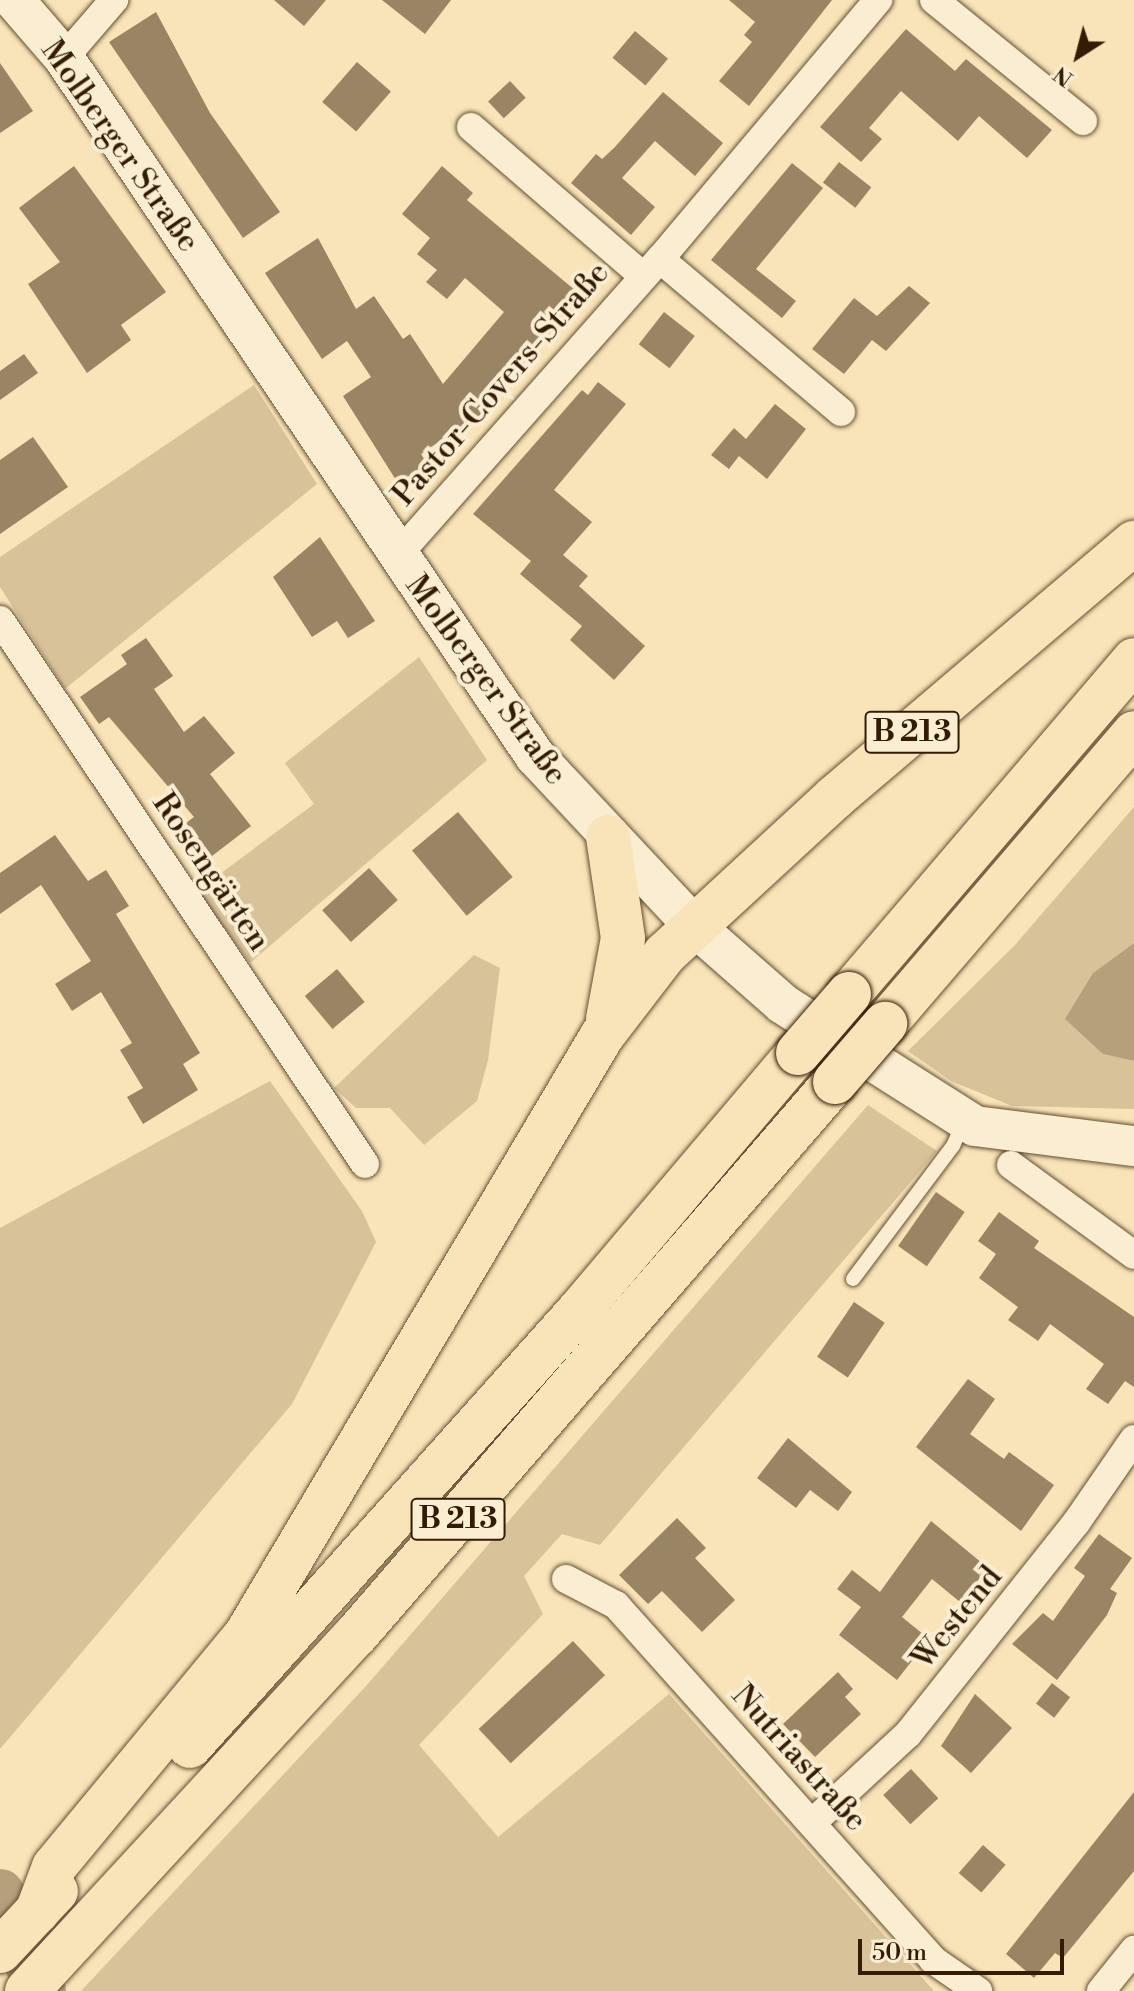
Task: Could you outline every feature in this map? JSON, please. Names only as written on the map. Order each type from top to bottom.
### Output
[{"type":"highway","name":"B 213","points":[[37,1912],[54,1867],[246,1635],[602,1036],[692,924],[1134,543]]},
{"type":"highway","name":"B 213","points":[[0,1951],[327,1598],[1134,660]]},
{"type":"highway","name":"B 213","points":[[27,1991],[356,1635],[1129,742]]},
{"type":"highway","name":"B 213","points":[[602,1036],[623,938],[608,837]]},
{"type":"street","name":"Molberger Straße","points":[[14,0],[64,58],[396,557],[535,756],[692,924],[783,1004],[964,1120],[1134,1146]]},
{"type":"street","points":[[64,58],[114,0]]},
{"type":"street","name":"Pastor-Covers-Straße","points":[[396,557],[878,0]]},
{"type":"street","points":[[934,0],[1083,121]]},
{"type":"street","points":[[471,127],[650,267]]},
{"type":"street","name":"Pastor-Covers-Straße","points":[[650,267],[841,412]]},
{"type":"street","name":"Rosengärten","points":[[0,620],[365,1164]]},
{"type":"street","points":[[1011,1165],[1134,1255]]},
{"type":"street","name":"Westend","points":[[813,1822],[908,1734],[1076,1523],[1134,1439]]},
{"type":"street","name":"Nutriastraße","points":[[566,1579],[616,1605],[813,1822],[933,1960],[978,1991]]},
{"type":"street","points":[[1101,1991],[1134,1950]]},
{"type":"lane","points":[[853,1279],[953,1146],[964,1120]]},
{"type":"shaded area","points":[[254,385],[317,484],[65,689],[0,587],[0,557]]},
{"type":"shaded area","points":[[419,657],[487,760],[250,963],[197,891],[314,804],[285,763]]},
{"type":"shaded area","points":[[1134,807],[1134,943],[1093,973],[1103,1054],[1134,1061],[1134,1109],[1012,1106],[951,1081],[908,1051],[1015,945]]},
{"type":"shaded area","points":[[1134,943],[1134,1061],[1103,1054],[1065,1019],[1093,973]]},
{"type":"shaded area","points":[[474,955],[500,968],[488,1060],[477,1101],[424,1145],[390,1108],[356,1108],[334,1088]]},
{"type":"shaded area","points":[[270,1081],[362,1211],[376,1242],[292,1404],[0,1749],[0,1228]]},
{"type":"shaded area","points":[[868,1105],[937,1151],[600,1545],[562,1534],[524,1576],[543,1614],[419,1745],[498,1837],[669,1694],[934,1991],[81,1991],[367,1685]]},
{"type":"building","points":[[274,0],[326,0],[304,26]]},
{"type":"building","points":[[382,0],[451,0],[425,34]]},
{"type":"building","points":[[729,0],[832,0],[749,106],[719,81],[752,42],[744,35],[755,22]]},
{"type":"building","points":[[156,12],[210,113],[280,212],[243,238],[109,42]]},
{"type":"building","points":[[906,29],[955,71],[966,59],[1052,130],[1027,158],[979,116],[958,141],[901,91],[869,128],[882,139],[861,162],[820,127]]},
{"type":"building","points":[[635,31],[668,59],[645,85],[613,58]]},
{"type":"building","points":[[357,62],[391,92],[356,132],[322,102]]},
{"type":"building","points":[[0,63],[33,111],[0,133]]},
{"type":"building","points":[[510,81],[526,98],[504,118],[488,101]]},
{"type":"building","points":[[663,92],[723,143],[695,176],[655,141],[622,178],[655,207],[631,235],[571,183],[596,154],[602,159],[615,147]]},
{"type":"building","points":[[839,162],[871,187],[855,208],[823,182]]},
{"type":"building","points":[[792,163],[823,188],[756,269],[796,301],[782,318],[711,260]]},
{"type":"building","points":[[74,166],[166,292],[121,325],[131,340],[87,373],[28,284],[60,262],[19,208]]},
{"type":"building","points":[[442,166],[473,193],[467,200],[582,296],[467,430],[457,429],[421,454],[430,468],[401,488],[343,396],[371,377],[347,341],[322,359],[265,273],[318,238],[356,309],[374,296],[403,339],[410,334],[443,384],[504,312],[465,278],[447,299],[426,282],[437,270],[417,254],[430,238],[402,214]]},
{"type":"building","points":[[909,286],[930,303],[886,351],[872,340],[844,374],[812,349],[854,298],[877,316]]},
{"type":"building","points":[[664,312],[695,336],[669,368],[639,344]]},
{"type":"building","points":[[24,354],[38,373],[0,400],[0,371]]},
{"type":"building","points":[[598,382],[626,404],[554,490],[592,522],[563,555],[588,576],[579,586],[645,646],[614,680],[570,640],[582,626],[520,574],[531,561],[473,514],[582,390],[588,395]]},
{"type":"building","points":[[775,404],[806,429],[767,479],[739,456],[729,469],[711,455],[734,428],[746,439]]},
{"type":"building","points":[[33,437],[68,487],[0,534],[0,460]]},
{"type":"building","points":[[320,537],[375,621],[348,638],[337,621],[312,637],[273,577]]},
{"type":"building","points":[[146,638],[173,676],[154,689],[184,732],[204,716],[235,753],[210,774],[251,826],[212,856],[186,823],[194,817],[109,717],[99,724],[80,697],[127,664],[121,655]]},
{"type":"building","points":[[458,812],[513,877],[467,916],[412,851]]},
{"type":"building","points":[[55,835],[88,881],[106,870],[129,906],[116,914],[200,1053],[183,1064],[198,1090],[143,1124],[127,1097],[143,1088],[120,1050],[132,1043],[101,992],[72,1011],[55,984],[91,961],[41,885],[0,914],[0,873]]},
{"type":"building","points":[[369,868],[398,900],[351,942],[322,910]]},
{"type":"building","points":[[337,969],[365,1002],[332,1029],[305,996]]},
{"type":"building","points":[[936,1192],[965,1212],[927,1266],[898,1246]]},
{"type":"building","points":[[999,1212],[1039,1241],[1034,1248],[1134,1317],[1134,1387],[1125,1381],[1108,1404],[1086,1389],[1104,1364],[1050,1324],[1038,1341],[1008,1320],[1018,1307],[979,1278],[996,1254],[978,1241]]},
{"type":"building","points":[[854,1302],[885,1323],[848,1377],[817,1357]]},
{"type":"building","points":[[968,1379],[995,1399],[970,1434],[1004,1459],[1009,1452],[1054,1485],[1021,1531],[916,1447]]},
{"type":"building","points":[[788,1438],[852,1492],[838,1511],[810,1490],[796,1508],[757,1478]]},
{"type":"building","points":[[677,1518],[706,1548],[695,1558],[735,1600],[702,1632],[662,1591],[648,1604],[619,1575]]},
{"type":"building","points":[[931,1521],[988,1568],[960,1602],[932,1579],[902,1617],[929,1639],[897,1680],[839,1635],[861,1607],[837,1589],[852,1570],[880,1592]]},
{"type":"building","points":[[1099,1534],[1132,1558],[1110,1589],[1117,1593],[1107,1615],[1057,1680],[1012,1644],[1043,1613],[1053,1621],[1085,1576],[1074,1568]]},
{"type":"building","points":[[573,1641],[605,1675],[511,1763],[479,1729]]},
{"type":"building","points":[[838,1672],[853,1689],[845,1697],[861,1714],[815,1757],[783,1724]]},
{"type":"building","points":[[1052,1683],[1070,1697],[1054,1718],[1036,1703]]},
{"type":"building","points":[[975,1694],[1012,1728],[971,1773],[941,1746]]},
{"type":"building","points":[[911,1769],[938,1798],[910,1824],[883,1795]]},
{"type":"building","points":[[1134,1792],[1134,1871],[1063,1958],[1055,1953],[1034,1978],[1006,1954]]},
{"type":"building","points":[[983,1845],[1006,1865],[981,1893],[959,1873]]},
{"type":"waterway","points":[[0,1894],[41,1991]]}]
